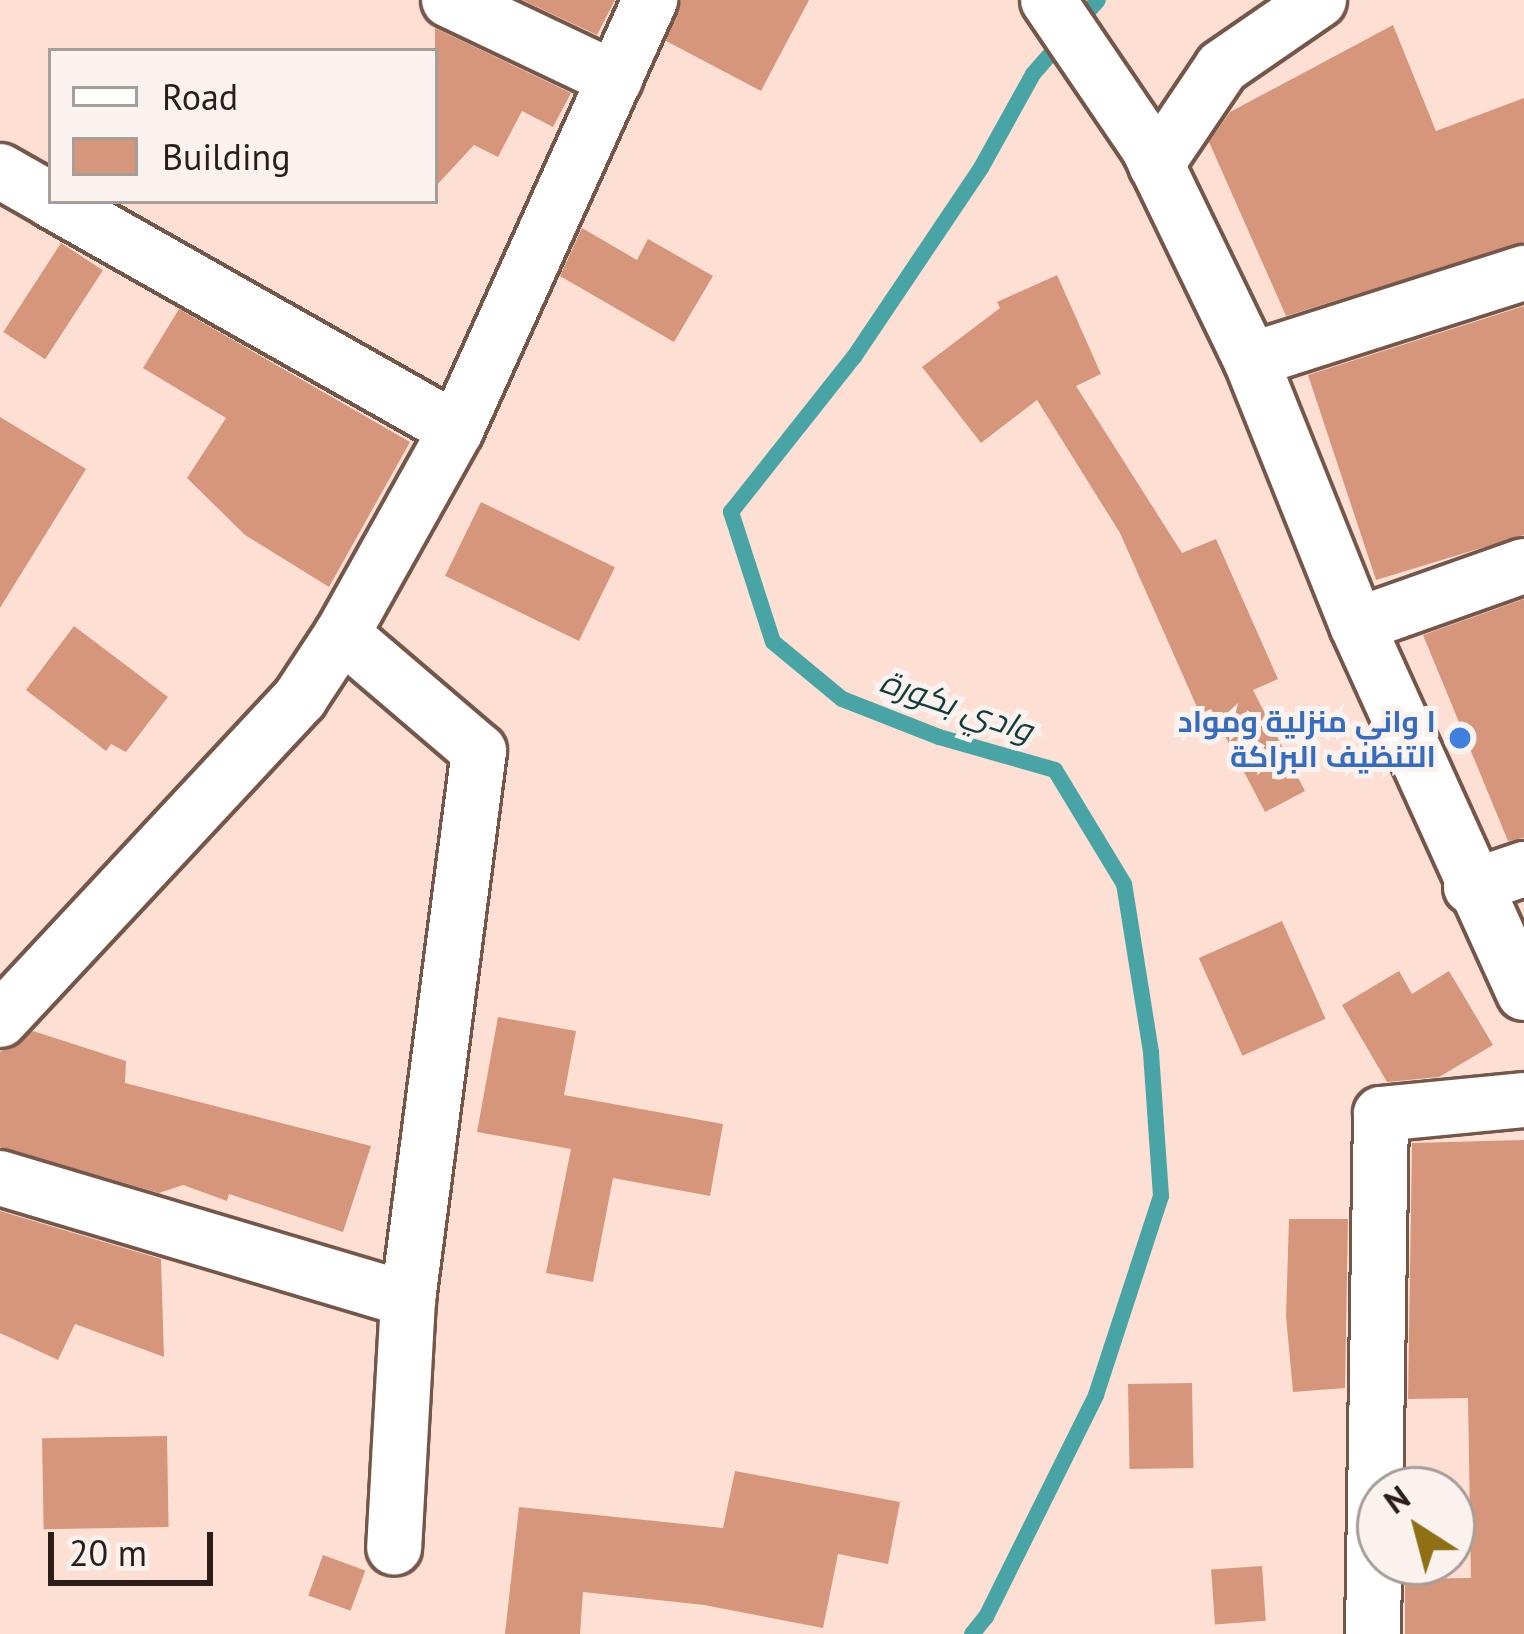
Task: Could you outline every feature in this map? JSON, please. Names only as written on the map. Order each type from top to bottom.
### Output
[{"type":"street","points":[[449,0],[615,79]]},
{"type":"street","points":[[0,1020],[300,698],[342,634],[456,430],[650,0]]},
{"type":"street","points":[[1152,156],[1222,67],[1319,0]]},
{"type":"street","points":[[1049,1],[1152,156],[1250,360],[1357,625],[1471,887],[1524,993]]},
{"type":"street","points":[[0,172],[48,199]]},
{"type":"street","points":[[57,204],[456,430]]},
{"type":"street","points":[[1250,360],[1524,274]]},
{"type":"street","points":[[1357,625],[1524,566]]},
{"type":"street","points":[[342,634],[479,751],[408,1300],[394,1548]]},
{"type":"street","points":[[1471,887],[1524,869]]},
{"type":"street","points":[[1372,1634],[1381,1114],[1524,1100]]},
{"type":"street","points":[[0,1178],[408,1300]]},
{"type":"building","points":[[522,0],[615,0],[597,35]]},
{"type":"building","points":[[681,0],[809,0],[761,91],[666,41]]},
{"type":"building","points":[[1393,25],[1436,131],[1524,98],[1524,242],[1286,316],[1209,142],[1230,112]]},
{"type":"building","points":[[435,28],[571,93],[553,127],[522,111],[498,157],[474,145],[438,184]]},
{"type":"building","points":[[582,228],[637,260],[648,239],[713,276],[674,342],[560,276]]},
{"type":"building","points":[[61,243],[103,270],[45,359],[3,332]]},
{"type":"building","points":[[1057,275],[1101,374],[1076,386],[1182,553],[1216,539],[1278,679],[1253,690],[1305,791],[1265,812],[1211,709],[1200,714],[1120,533],[1037,400],[981,443],[922,367],[1000,308],[997,302]]},
{"type":"building","points":[[1524,306],[1524,535],[1376,580],[1308,375]]},
{"type":"building","points":[[179,309],[410,442],[329,587],[245,535],[187,478],[226,418],[143,368]]},
{"type":"building","points":[[0,417],[86,469],[0,608]]},
{"type":"building","points":[[481,502],[615,567],[579,641],[445,576]]},
{"type":"building","points":[[1524,599],[1524,838],[1508,841],[1423,635]]},
{"type":"building","points":[[74,626],[168,697],[126,752],[111,744],[106,751],[26,690]]},
{"type":"building","points":[[1282,921],[1326,1019],[1242,1056],[1199,958]]},
{"type":"building","points":[[1399,971],[1412,994],[1449,971],[1493,1045],[1439,1077],[1387,1082],[1342,1005]]},
{"type":"building","points":[[498,1017],[576,1031],[564,1095],[723,1124],[710,1196],[613,1178],[593,1282],[546,1273],[571,1149],[477,1132]]},
{"type":"building","points":[[33,1031],[126,1061],[125,1083],[371,1146],[343,1232],[229,1194],[227,1201],[183,1185],[159,1193],[0,1147],[0,1052]]},
{"type":"building","points":[[1524,1140],[1524,1634],[1405,1634],[1405,1586],[1476,1586],[1476,1466],[1469,1466],[1468,1398],[1408,1399],[1412,1143]]},
{"type":"building","points":[[0,1211],[161,1259],[164,1357],[75,1324],[58,1360],[0,1333]]},
{"type":"building","points":[[1289,1219],[1348,1219],[1345,1388],[1293,1392],[1286,1316]]},
{"type":"building","points":[[1192,1383],[1193,1468],[1129,1469],[1128,1384]]},
{"type":"building","points":[[167,1436],[169,1527],[44,1529],[42,1438]]},
{"type":"building","points":[[735,1471],[900,1502],[888,1564],[838,1554],[823,1628],[704,1605],[583,1592],[580,1634],[505,1634],[519,1507],[723,1528]]},
{"type":"building","points":[[323,1555],[365,1570],[351,1611],[308,1595]]},
{"type":"building","points":[[1262,1566],[1266,1621],[1215,1624],[1211,1570]]},
{"type":"waterway","name":"وادي بكورة","points":[[972,1634],[986,1617],[1096,1395],[1161,1196],[1151,1052],[1124,884],[1055,770],[939,737],[842,699],[773,642],[731,512],[854,357],[981,168],[1033,74],[1098,0]]},
{"type":"place","name":"ا واني منزلية ومواد التنظيف البراكة","points":[[1460,738]]}]
